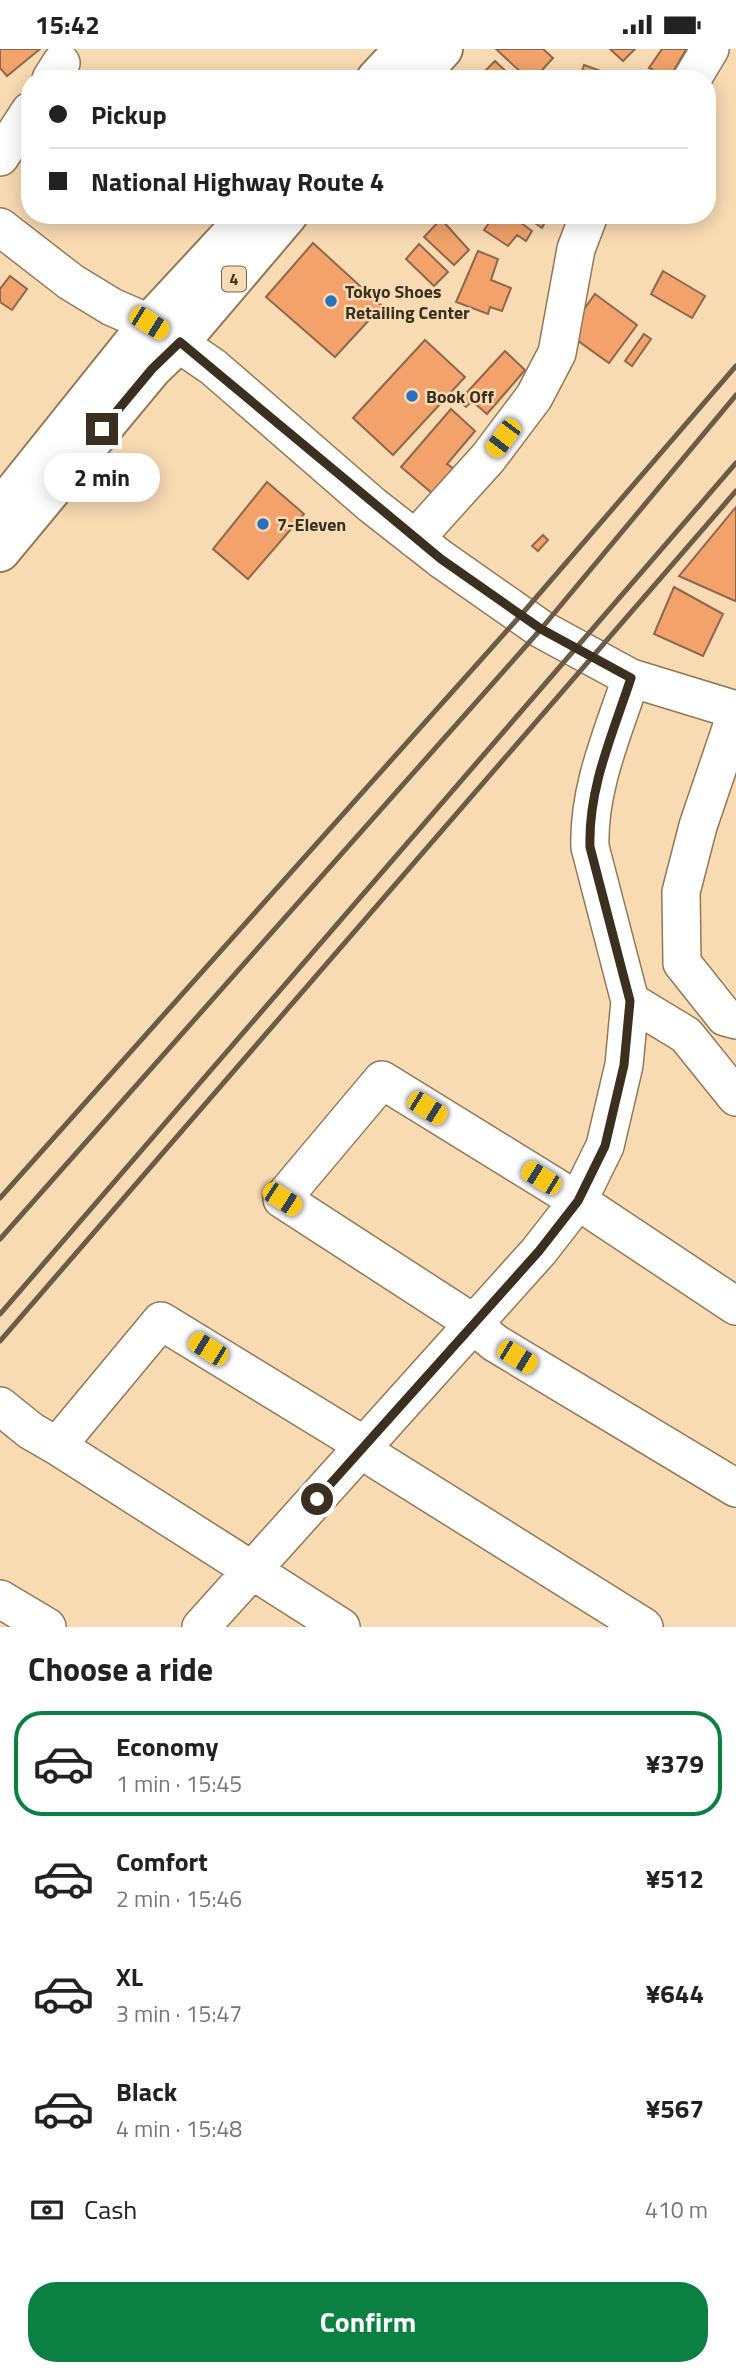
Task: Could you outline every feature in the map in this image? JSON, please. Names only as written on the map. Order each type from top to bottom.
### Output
[{"type":"highway","points":[[384,70],[404,49]]},
{"type":"highway","points":[[424,70],[443,49]]},
{"type":"highway","name":"4","points":[[0,552],[144,379],[165,333],[243,224]]},
{"type":"highway","name":"4","points":[[0,509],[165,333],[279,224]]},
{"type":"street","points":[[697,70],[710,49]]},
{"type":"street","points":[[0,157],[21,125]]},
{"type":"street","points":[[415,539],[488,458],[534,397],[557,353],[576,249],[586,224]]},
{"type":"street","points":[[0,227],[71,282],[112,307],[165,333],[415,539],[541,629],[631,678],[736,712],[706,802],[681,892],[682,963],[725,1017],[736,1020]]},
{"type":"street","points":[[201,1627],[475,1324],[578,1201],[605,1146],[616,1109],[630,1001],[590,847],[589,824],[593,795],[631,678]]},
{"type":"street","points":[[630,1001],[686,1035],[736,1097]]},
{"type":"street","points":[[736,1306],[578,1201],[382,1080],[282,1199],[475,1324],[495,1343],[736,1488]]},
{"type":"street","points":[[57,1446],[161,1321],[365,1446],[377,1460],[644,1627]]},
{"type":"street","points":[[0,1406],[31,1431],[341,1627]]},
{"type":"street","points":[[0,1599],[47,1627]]},
{"type":"building","points":[[0,49],[40,49],[7,76],[0,68]]},
{"type":"building","points":[[496,49],[543,49],[553,58],[542,70],[518,70]]},
{"type":"building","points":[[610,49],[635,49],[623,61]]},
{"type":"building","points":[[662,49],[700,49],[695,56],[685,51],[674,70],[649,68]]},
{"type":"building","points":[[495,61],[504,70],[486,70]]},
{"type":"building","points":[[584,65],[598,70],[582,70]]},
{"type":"building","points":[[436,224],[446,224],[469,250],[454,265],[424,237]]},
{"type":"building","points":[[488,224],[522,224],[532,231],[526,241],[517,235],[508,246],[484,230]]},
{"type":"building","points":[[313,243],[382,306],[335,357],[266,297]]},
{"type":"building","points":[[419,244],[448,272],[434,286],[406,259]]},
{"type":"building","points":[[478,251],[498,259],[491,280],[511,288],[502,311],[490,307],[488,314],[456,302]]},
{"type":"building","points":[[663,271],[705,296],[692,318],[651,294]]},
{"type":"building","points":[[10,276],[27,289],[12,310],[0,302],[0,289]]},
{"type":"building","points":[[595,294],[637,325],[609,363],[567,333]]},
{"type":"building","points":[[644,334],[651,339],[632,366],[625,361]]},
{"type":"building","points":[[425,340],[465,377],[393,455],[353,418]]},
{"type":"building","points":[[505,351],[525,370],[487,414],[472,401],[466,407],[459,401]]},
{"type":"building","points":[[451,409],[475,431],[447,464],[454,469],[432,493],[401,467]]},
{"type":"building","name":"7-Eleven","points":[[267,482],[304,514],[248,579],[213,549]]},
{"type":"building","points":[[736,507],[736,599],[735,601],[679,576]]},
{"type":"building","points":[[543,535],[548,540],[538,551],[532,546]]},
{"type":"building","points":[[674,587],[723,614],[703,656],[654,634]]},
{"type":"railway","points":[[0,1198],[521,615],[736,366]]},
{"type":"railway","points":[[0,1239],[541,629],[736,395]]},
{"type":"railway","points":[[0,1314],[736,463]]},
{"type":"railway","points":[[0,1341],[736,491]]},
{"type":"place","name":"Tokyo Shoes Retailing Center","points":[[331,301]]},
{"type":"place","name":"Book Off","points":[[412,396]]},
{"type":"place","name":"7-Eleven","points":[[263,524]]},
{"type":"route","points":[[102,429],[152,369],[180,342],[213,367],[372,505],[441,559],[541,629],[631,678],[593,795],[589,824],[590,847],[630,1001],[624,1065],[616,1109],[605,1146],[578,1201],[539,1251],[317,1499]]}]
